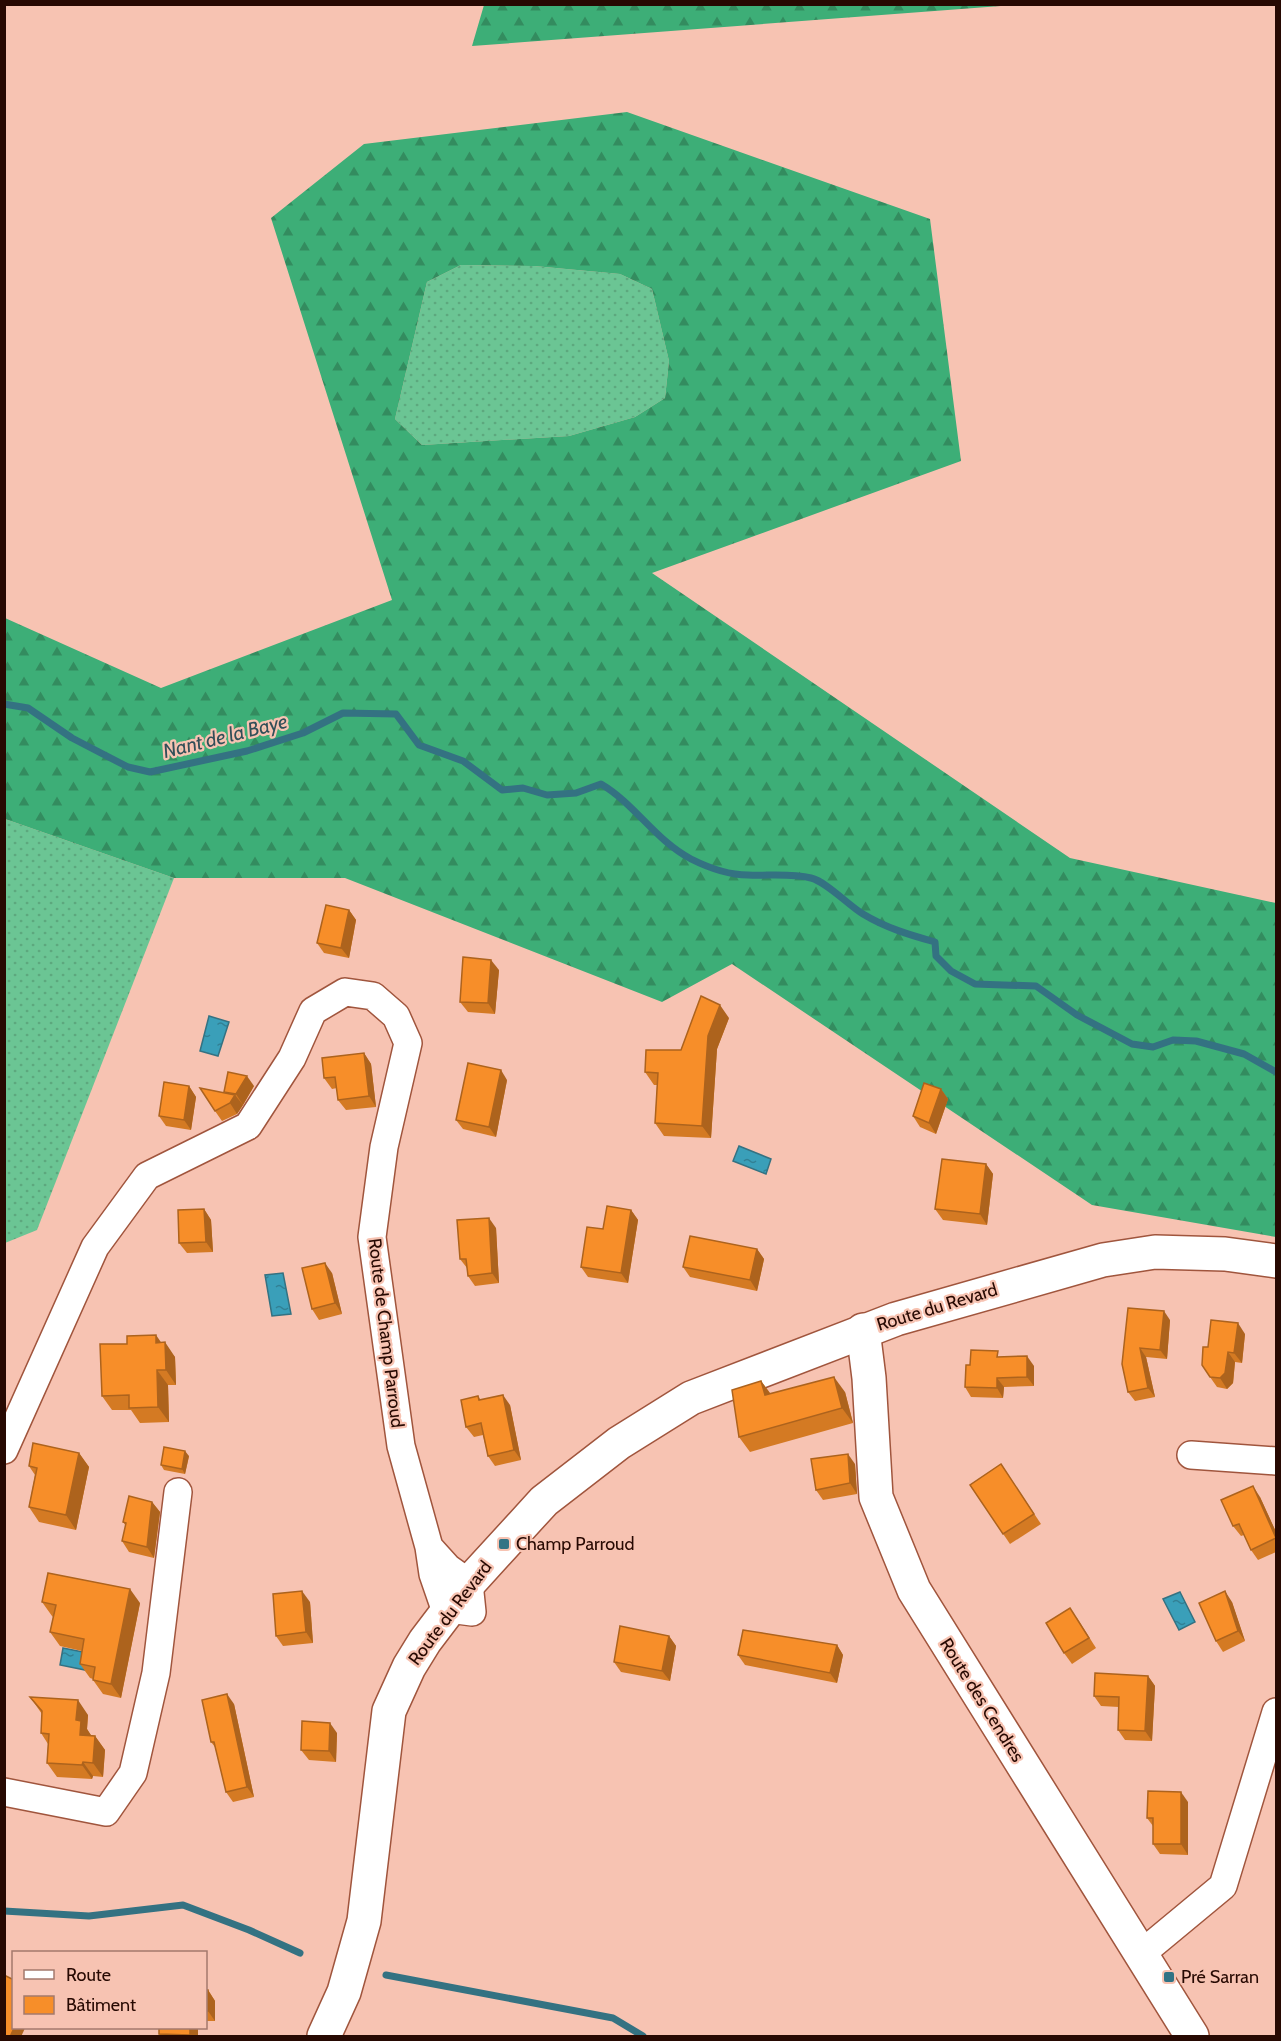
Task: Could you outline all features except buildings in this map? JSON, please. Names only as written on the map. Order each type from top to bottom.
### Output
[{"type":"main road","name":"Route du Revard","points":[[324,2037],[344,1992],[364,1921],[383,1764],[410,1696],[463,1602],[544,1501],[619,1443],[691,1398],[863,1330],[993,1290],[1103,1260],[1155,1252],[1225,1254],[1276,1261]]},
{"type":"main road","name":"Route des Cendres","points":[[863,1330],[869,1378],[876,1497],[914,1590],[1192,2037]]},
{"type":"street","name":"Route de Champ Parroud","points":[[4,1450],[95,1247],[147,1176],[248,1125],[292,1058],[313,1011],[345,992],[373,996],[396,1016],[408,1043],[384,1147],[372,1237],[401,1446],[429,1547],[448,1568],[463,1602]]},
{"type":"street","points":[[1191,1455],[1276,1461]]},
{"type":"street","points":[[4,1792],[106,1812],[133,1773],[156,1673],[178,1492]]},
{"type":"street","points":[[1141,1954],[1223,1886],[1276,1712]]},
{"type":"green space","points":[[484,4],[1014,5],[472,46]]},
{"type":"green space","points":[[627,112],[930,219],[961,461],[652,573],[1070,858],[1276,903],[1276,1237],[1092,1205],[732,964],[662,1002],[345,878],[174,878],[5,819],[5,618],[161,688],[392,600],[271,218],[364,144]],"holes":[[[461,265],[534,266],[620,274],[652,289],[669,361],[665,398],[635,417],[569,436],[422,445],[395,419],[427,282]]]},
{"type":"green space","points":[[461,265],[534,266],[620,274],[652,289],[669,361],[665,398],[635,417],[569,436],[422,445],[395,419],[427,282]]},
{"type":"green space","points":[[5,819],[174,878],[37,1230],[5,1243]]},
{"type":"water","points":[[209,1016],[229,1022],[218,1056],[200,1051]]},
{"type":"water","points":[[739,1146],[771,1159],[766,1174],[733,1161]]},
{"type":"water","points":[[283,1273],[291,1314],[272,1316],[265,1275]]},
{"type":"water","points":[[1180,1592],[1195,1622],[1179,1630],[1163,1599]]},
{"type":"water","points":[[63,1648],[93,1654],[90,1671],[60,1665]]},
{"type":"waterway","name":"Nant de la Baye","points":[[4,704],[28,708],[72,738],[128,767],[150,772],[247,751],[303,733],[343,713],[396,714],[419,745],[463,761],[502,790],[523,788],[547,795],[576,793],[601,784],[624,801],[667,842],[691,859],[733,874],[796,876],[817,880],[872,919],[898,931],[935,942],[936,956],[951,971],[975,984],[1036,986],[1077,1015],[1132,1044],[1153,1047],[1173,1040],[1196,1041],[1244,1054],[1276,1072]]},
{"type":"waterway","points":[[4,1911],[89,1916],[183,1905],[249,1930],[300,1953]]},
{"type":"waterway","points":[[386,1975],[613,2018],[643,2036]]},
{"type":"place","name":"Champ Parroud","points":[[504,1544]]},
{"type":"place","name":"Pré Sarran","points":[[1169,1977]]}]
